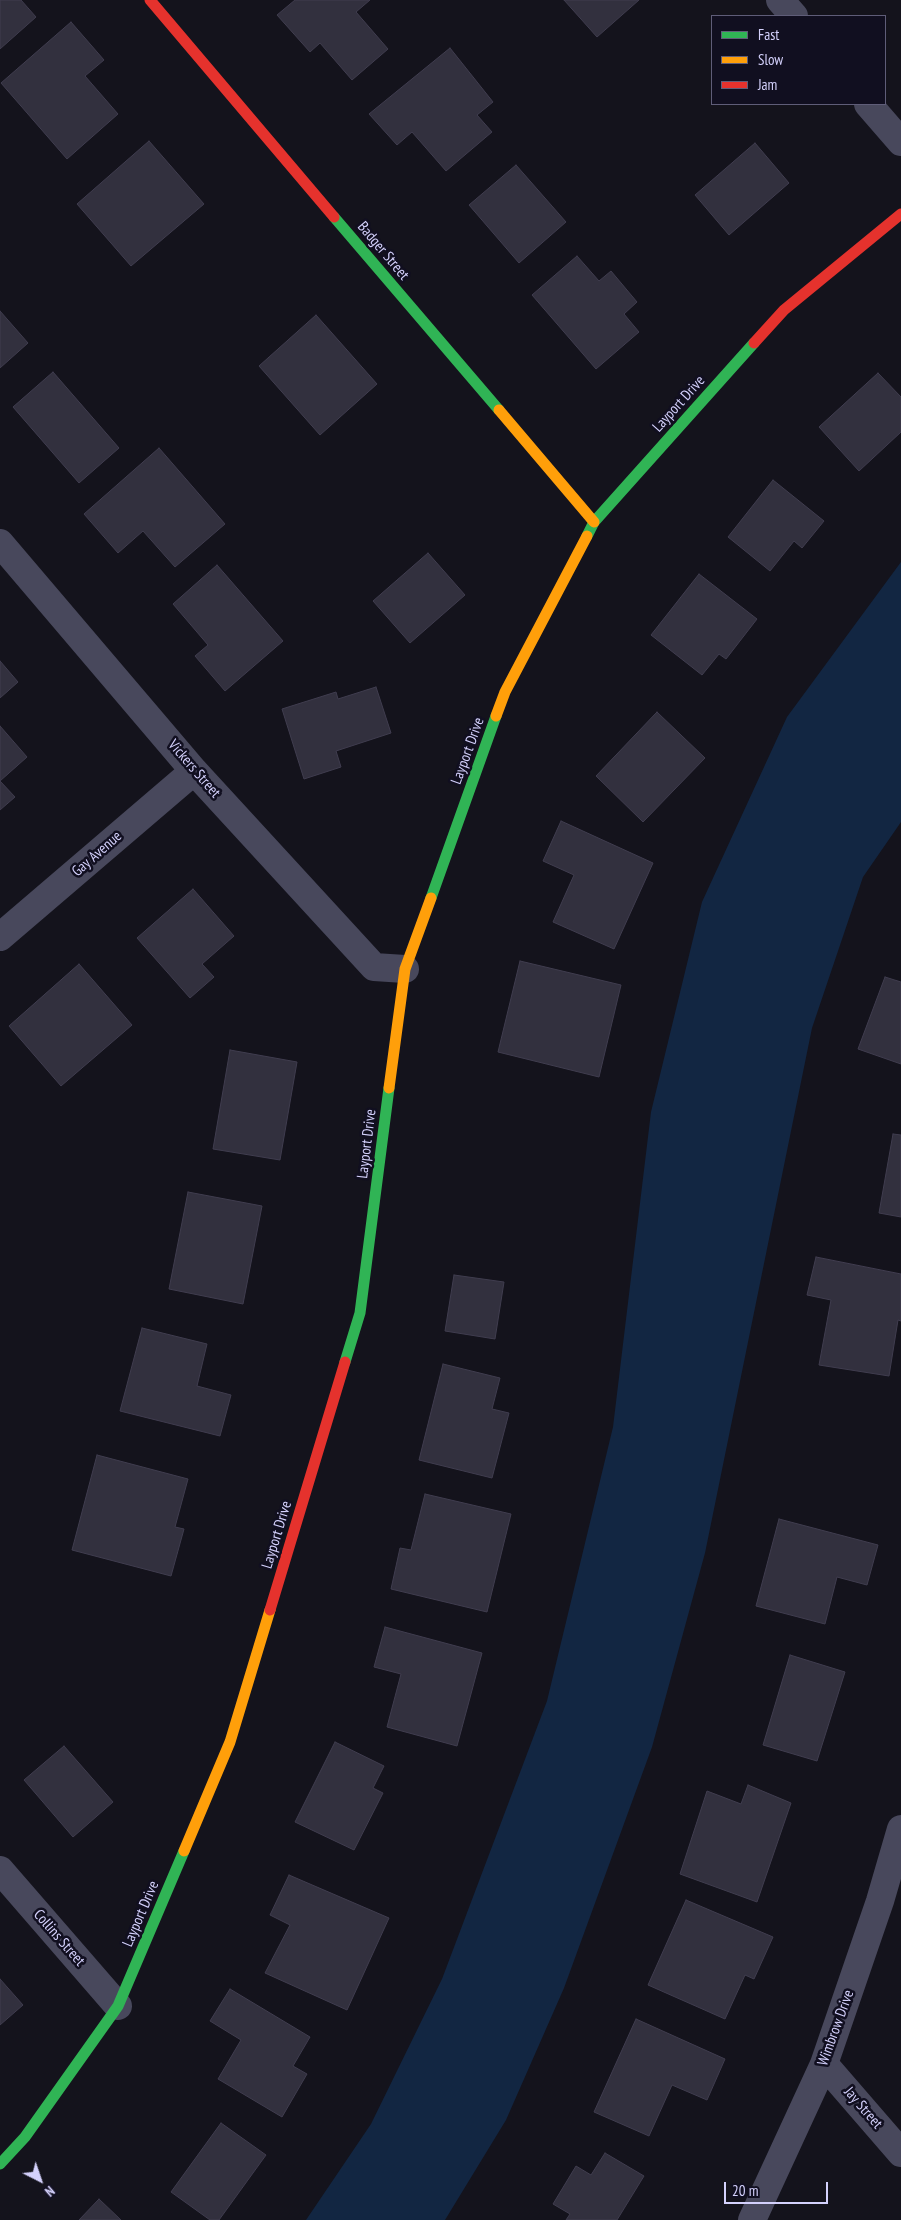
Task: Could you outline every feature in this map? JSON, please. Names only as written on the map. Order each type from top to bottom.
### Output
[{"type":"street","name":"Badger Street","points":[[150,0],[594,522]]},
{"type":"street","points":[[780,0],[793,15]]},
{"type":"street","points":[[869,105],[901,142]]},
{"type":"street","name":"Layport Drive","points":[[0,2164],[25,2137],[118,2006],[230,1742],[360,1313],[405,969],[505,692],[594,522],[784,310],[901,214]]},
{"type":"street","name":"Vickers Street","points":[[0,543],[194,771],[374,967],[405,969]]},
{"type":"street","name":"Gay Avenue","points":[[0,937],[194,771]]},
{"type":"street","name":"Wimbrow Drive","points":[[752,2220],[824,2064],[880,1901],[901,1828]]},
{"type":"street","name":"Collins Street","points":[[0,1870],[118,2006]]},
{"type":"street","name":"Jay Street","points":[[824,2064],[901,2153]]},
{"type":"water","points":[[901,562],[901,822],[863,877],[812,1028],[705,1553],[652,1747],[564,1988],[506,2120],[445,2220],[306,2220],[371,2124],[442,1979],[547,1701],[613,1427],[651,1112],[702,902],[787,717]]},
{"type":"building","points":[[0,0],[21,0],[36,17],[0,49]]},
{"type":"building","points":[[295,0],[370,0],[356,12],[388,49],[352,80],[320,43],[310,52],[277,15]]},
{"type":"building","points":[[564,0],[639,0],[597,37]]},
{"type":"building","points":[[71,22],[104,60],[85,76],[118,114],[67,159],[1,83]]},
{"type":"building","points":[[450,48],[493,102],[477,115],[492,132],[446,171],[412,132],[397,145],[369,114]]},
{"type":"building","points":[[149,141],[204,204],[131,266],[77,204]]},
{"type":"building","points":[[755,143],[789,183],[729,235],[695,195]]},
{"type":"building","points":[[516,165],[566,222],[519,263],[469,205]]},
{"type":"building","points":[[577,256],[599,281],[611,271],[637,302],[624,314],[639,332],[596,369],[532,295]]},
{"type":"building","points":[[0,311],[28,343],[0,368]]},
{"type":"building","points":[[316,315],[377,384],[320,435],[259,366]]},
{"type":"building","points":[[53,372],[119,448],[79,483],[13,407]]},
{"type":"building","points":[[878,373],[901,397],[901,432],[859,471],[819,427]]},
{"type":"building","points":[[159,448],[225,524],[175,567],[143,531],[118,553],[84,514]]},
{"type":"building","points":[[773,480],[824,521],[802,548],[794,541],[770,571],[728,537]]},
{"type":"building","points":[[428,553],[465,595],[410,643],[373,601]]},
{"type":"building","points":[[217,565],[283,641],[225,691],[195,656],[208,645],[173,604]]},
{"type":"building","points":[[699,574],[757,619],[726,659],[719,654],[702,675],[651,635]]},
{"type":"building","points":[[0,661],[18,682],[0,698]]},
{"type":"building","points":[[376,687],[391,733],[336,751],[341,767],[304,779],[282,709],[336,692],[338,699]]},
{"type":"building","points":[[657,712],[705,758],[643,822],[596,776]]},
{"type":"building","points":[[0,726],[27,757],[0,781]]},
{"type":"building","points":[[0,781],[15,797],[0,810]]},
{"type":"building","points":[[561,821],[653,863],[614,949],[553,922],[574,875],[543,861]]},
{"type":"building","points":[[193,889],[234,936],[202,964],[214,977],[190,998],[137,938]]},
{"type":"building","points":[[520,961],[621,985],[599,1077],[498,1052]]},
{"type":"building","points":[[79,964],[132,1025],[61,1086],[9,1026]]},
{"type":"building","points":[[885,977],[901,982],[901,1064],[858,1049]]},
{"type":"building","points":[[230,1050],[297,1062],[280,1160],[213,1149]]},
{"type":"building","points":[[893,1134],[901,1135],[901,1217],[879,1213]]},
{"type":"building","points":[[188,1192],[262,1206],[243,1304],[169,1289]]},
{"type":"building","points":[[816,1257],[901,1274],[901,1321],[898,1320],[889,1376],[819,1365],[831,1300],[807,1295]]},
{"type":"building","points":[[454,1275],[504,1282],[495,1339],[445,1331]]},
{"type":"building","points":[[142,1328],[207,1344],[197,1386],[231,1395],[220,1436],[120,1411]]},
{"type":"building","points":[[443,1364],[500,1378],[492,1409],[509,1413],[492,1478],[419,1460]]},
{"type":"building","points":[[97,1455],[188,1479],[175,1527],[184,1529],[171,1576],[72,1550]]},
{"type":"building","points":[[425,1494],[511,1514],[487,1612],[391,1589],[400,1548],[411,1550]]},
{"type":"building","points":[[779,1519],[878,1545],[867,1585],[837,1577],[825,1624],[756,1606]]},
{"type":"building","points":[[385,1627],[482,1653],[457,1746],[387,1727],[401,1674],[374,1667]]},
{"type":"building","points":[[790,1655],[845,1672],[817,1761],[763,1745]]},
{"type":"building","points":[[335,1742],[384,1766],[373,1788],[383,1793],[354,1850],[295,1822]]},
{"type":"building","points":[[64,1746],[113,1802],[73,1837],[24,1780]]},
{"type":"building","points":[[748,1785],[791,1803],[757,1902],[680,1874],[707,1791],[741,1804]]},
{"type":"building","points":[[289,1875],[389,1918],[347,2010],[265,1973],[290,1925],[270,1915]]},
{"type":"building","points":[[686,1900],[773,1937],[754,1979],[745,1975],[725,2019],[648,1985]]},
{"type":"building","points":[[0,1979],[23,2005],[0,2025]]},
{"type":"building","points":[[230,1989],[310,2037],[293,2066],[307,2074],[282,2117],[218,2079],[241,2040],[210,2021]]},
{"type":"building","points":[[636,2019],[725,2059],[707,2100],[672,2085],[649,2136],[594,2112]]},
{"type":"building","points":[[221,2123],[266,2155],[219,2220],[210,2220],[171,2192]]},
{"type":"building","points":[[605,2153],[644,2176],[617,2220],[566,2220],[570,2214],[553,2204],[576,2166],[591,2175]]},
{"type":"building","points":[[99,2199],[121,2220],[79,2220]]},
{"type":"traffic: fast","points":[[334,217],[499,410]]},
{"type":"traffic: fast","points":[[587,536],[594,522],[754,343]]},
{"type":"traffic: fast","points":[[431,898],[496,716]]},
{"type":"traffic: fast","points":[[345,1362],[360,1313],[389,1088]]},
{"type":"traffic: fast","points":[[0,2164],[25,2137],[118,2006],[184,1851]]},
{"type":"traffic: slow","points":[[499,410],[594,522]]},
{"type":"traffic: slow","points":[[496,716],[505,692],[587,536]]},
{"type":"traffic: slow","points":[[389,1088],[405,969],[431,898]]},
{"type":"traffic: slow","points":[[184,1851],[230,1742],[270,1610]]},
{"type":"traffic: jam","points":[[150,0],[334,217]]},
{"type":"traffic: jam","points":[[754,343],[784,310],[901,214]]},
{"type":"traffic: jam","points":[[270,1610],[345,1362]]}]
